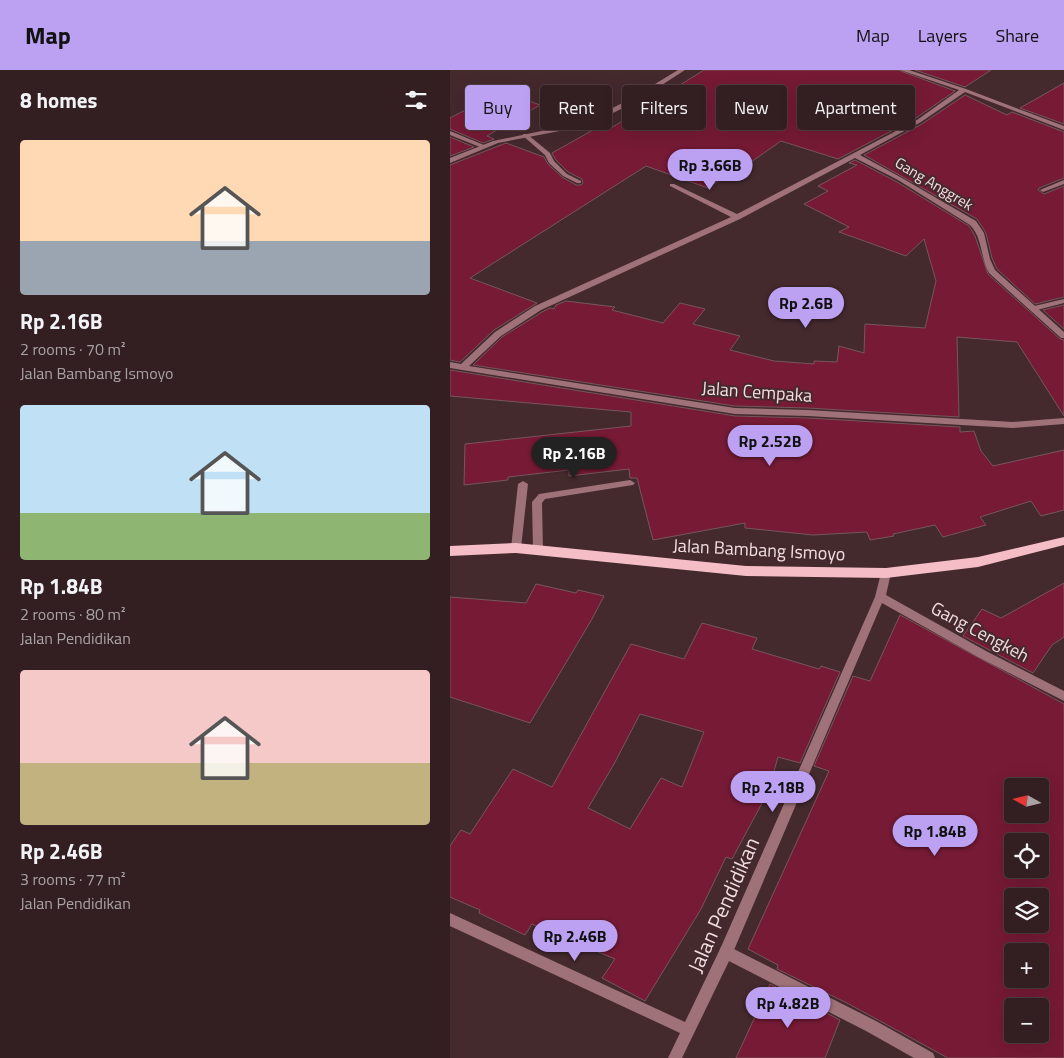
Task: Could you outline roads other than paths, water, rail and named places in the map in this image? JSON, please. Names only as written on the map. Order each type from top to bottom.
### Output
[{"type":"main road","name":"Jalan Bambang Ismoyo","points":[[450,550],[538,549],[664,564],[746,571],[886,573],[978,562],[1064,541]]},
{"type":"street","points":[[450,161],[482,146],[593,120],[682,70]]},
{"type":"street","points":[[903,70],[964,90],[1064,128]]},
{"type":"street","points":[[463,367],[498,334],[538,308],[737,216],[919,120],[964,90]]},
{"type":"street","points":[[450,133],[482,146]]},
{"type":"street","points":[[525,135],[548,154],[551,162],[564,174],[579,182]]},
{"type":"street","name":"Gang Anggrek","points":[[855,155],[900,179],[979,228],[992,271],[1064,336]]},
{"type":"street","points":[[1043,190],[1064,182]]},
{"type":"street","points":[[672,184],[737,216]]},
{"type":"street","points":[[1034,309],[1064,301]]},
{"type":"street","name":"Jalan Cempaka","points":[[450,364],[735,410],[1013,425],[1064,421]]},
{"type":"street","points":[[538,549],[537,502],[542,496],[630,483]]},
{"type":"street","points":[[516,548],[522,503],[522,484]]},
{"type":"street","name":"Jalan Pendidikan","points":[[675,1058],[726,952],[880,598],[886,573]]},
{"type":"street","name":"Gang Cengkeh","points":[[880,598],[1064,696]]},
{"type":"street","points":[[450,920],[688,1030]]},
{"type":"street","points":[[726,952],[848,1013],[928,1058]]}]
